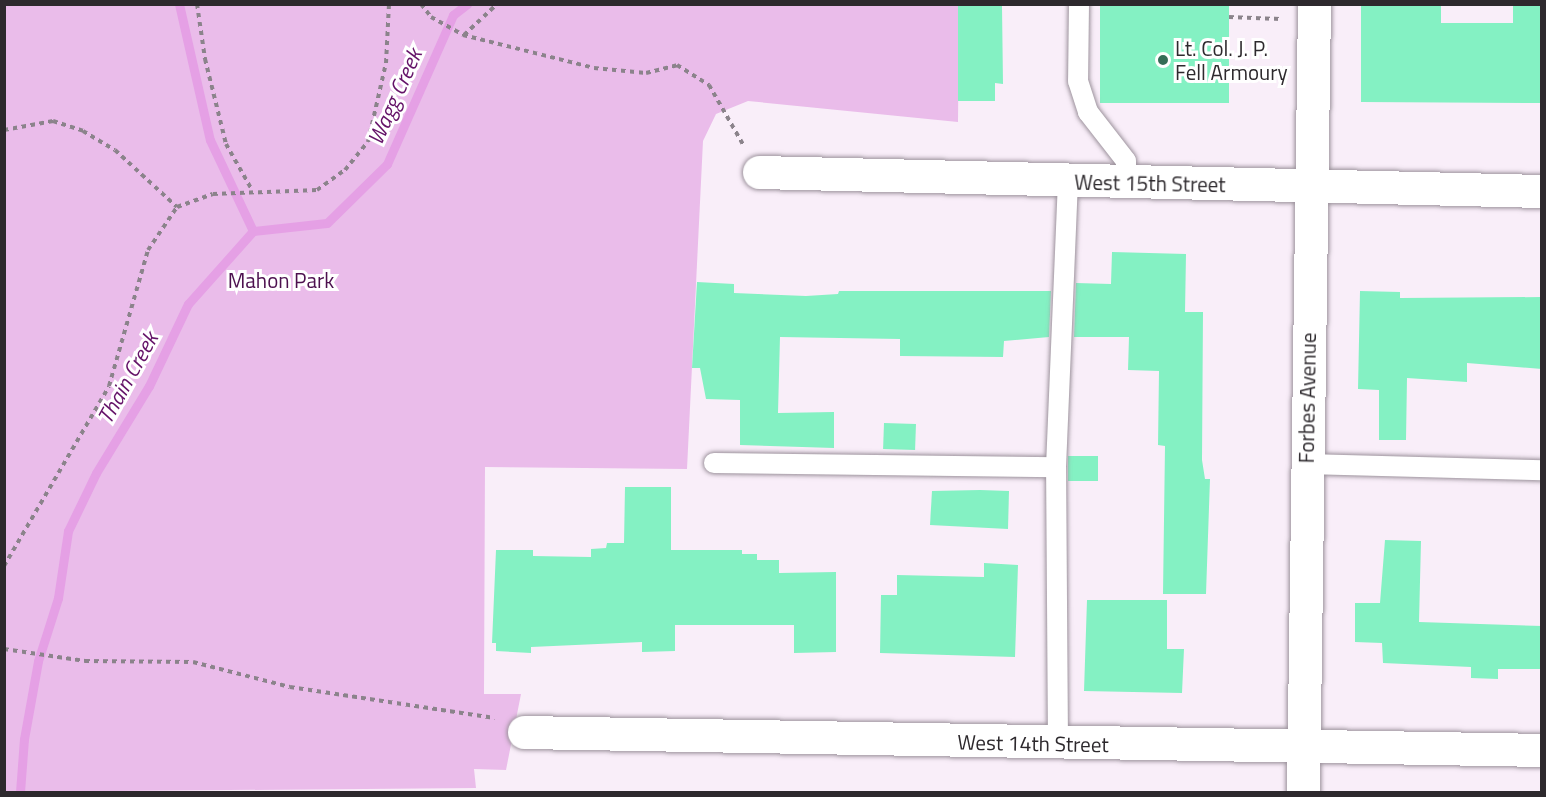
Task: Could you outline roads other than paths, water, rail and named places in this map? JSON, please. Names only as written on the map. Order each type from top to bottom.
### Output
[{"type":"street","name":"Forbes Avenue","points":[[1303,792],[1309,186],[1314,4]]},
{"type":"street","name":"West 15th Street","points":[[759,172],[1068,182],[1542,191]]},
{"type":"street","name":"West 14th Street","points":[[524,732],[1058,744],[1542,750]]},
{"type":"lane","points":[[1079,4],[1078,81],[1088,112],[1126,161],[1126,183]]},
{"type":"lane","points":[[1058,744],[1056,467],[1068,182]]},
{"type":"lane","points":[[714,463],[1056,467]]},
{"type":"lane","points":[[1306,464],[1542,470]]},
{"type":"waterway","name":"Thain Creek","points":[[179,4],[210,140],[253,231]]},
{"type":"waterway","name":"Wagg Creek","points":[[253,231],[327,223],[387,164],[453,15],[467,4]]},
{"type":"waterway","name":"Thain Creek","points":[[20,792],[24,739],[38,661],[58,598],[68,531],[96,473],[149,386],[188,304],[253,231]]},
{"type":"place","name":"Lt. Col. J. P. Fell Armoury","points":[[1163,60]]},
{"type":"park label","name":"Mahon Park","points":[[281,280]]}]
